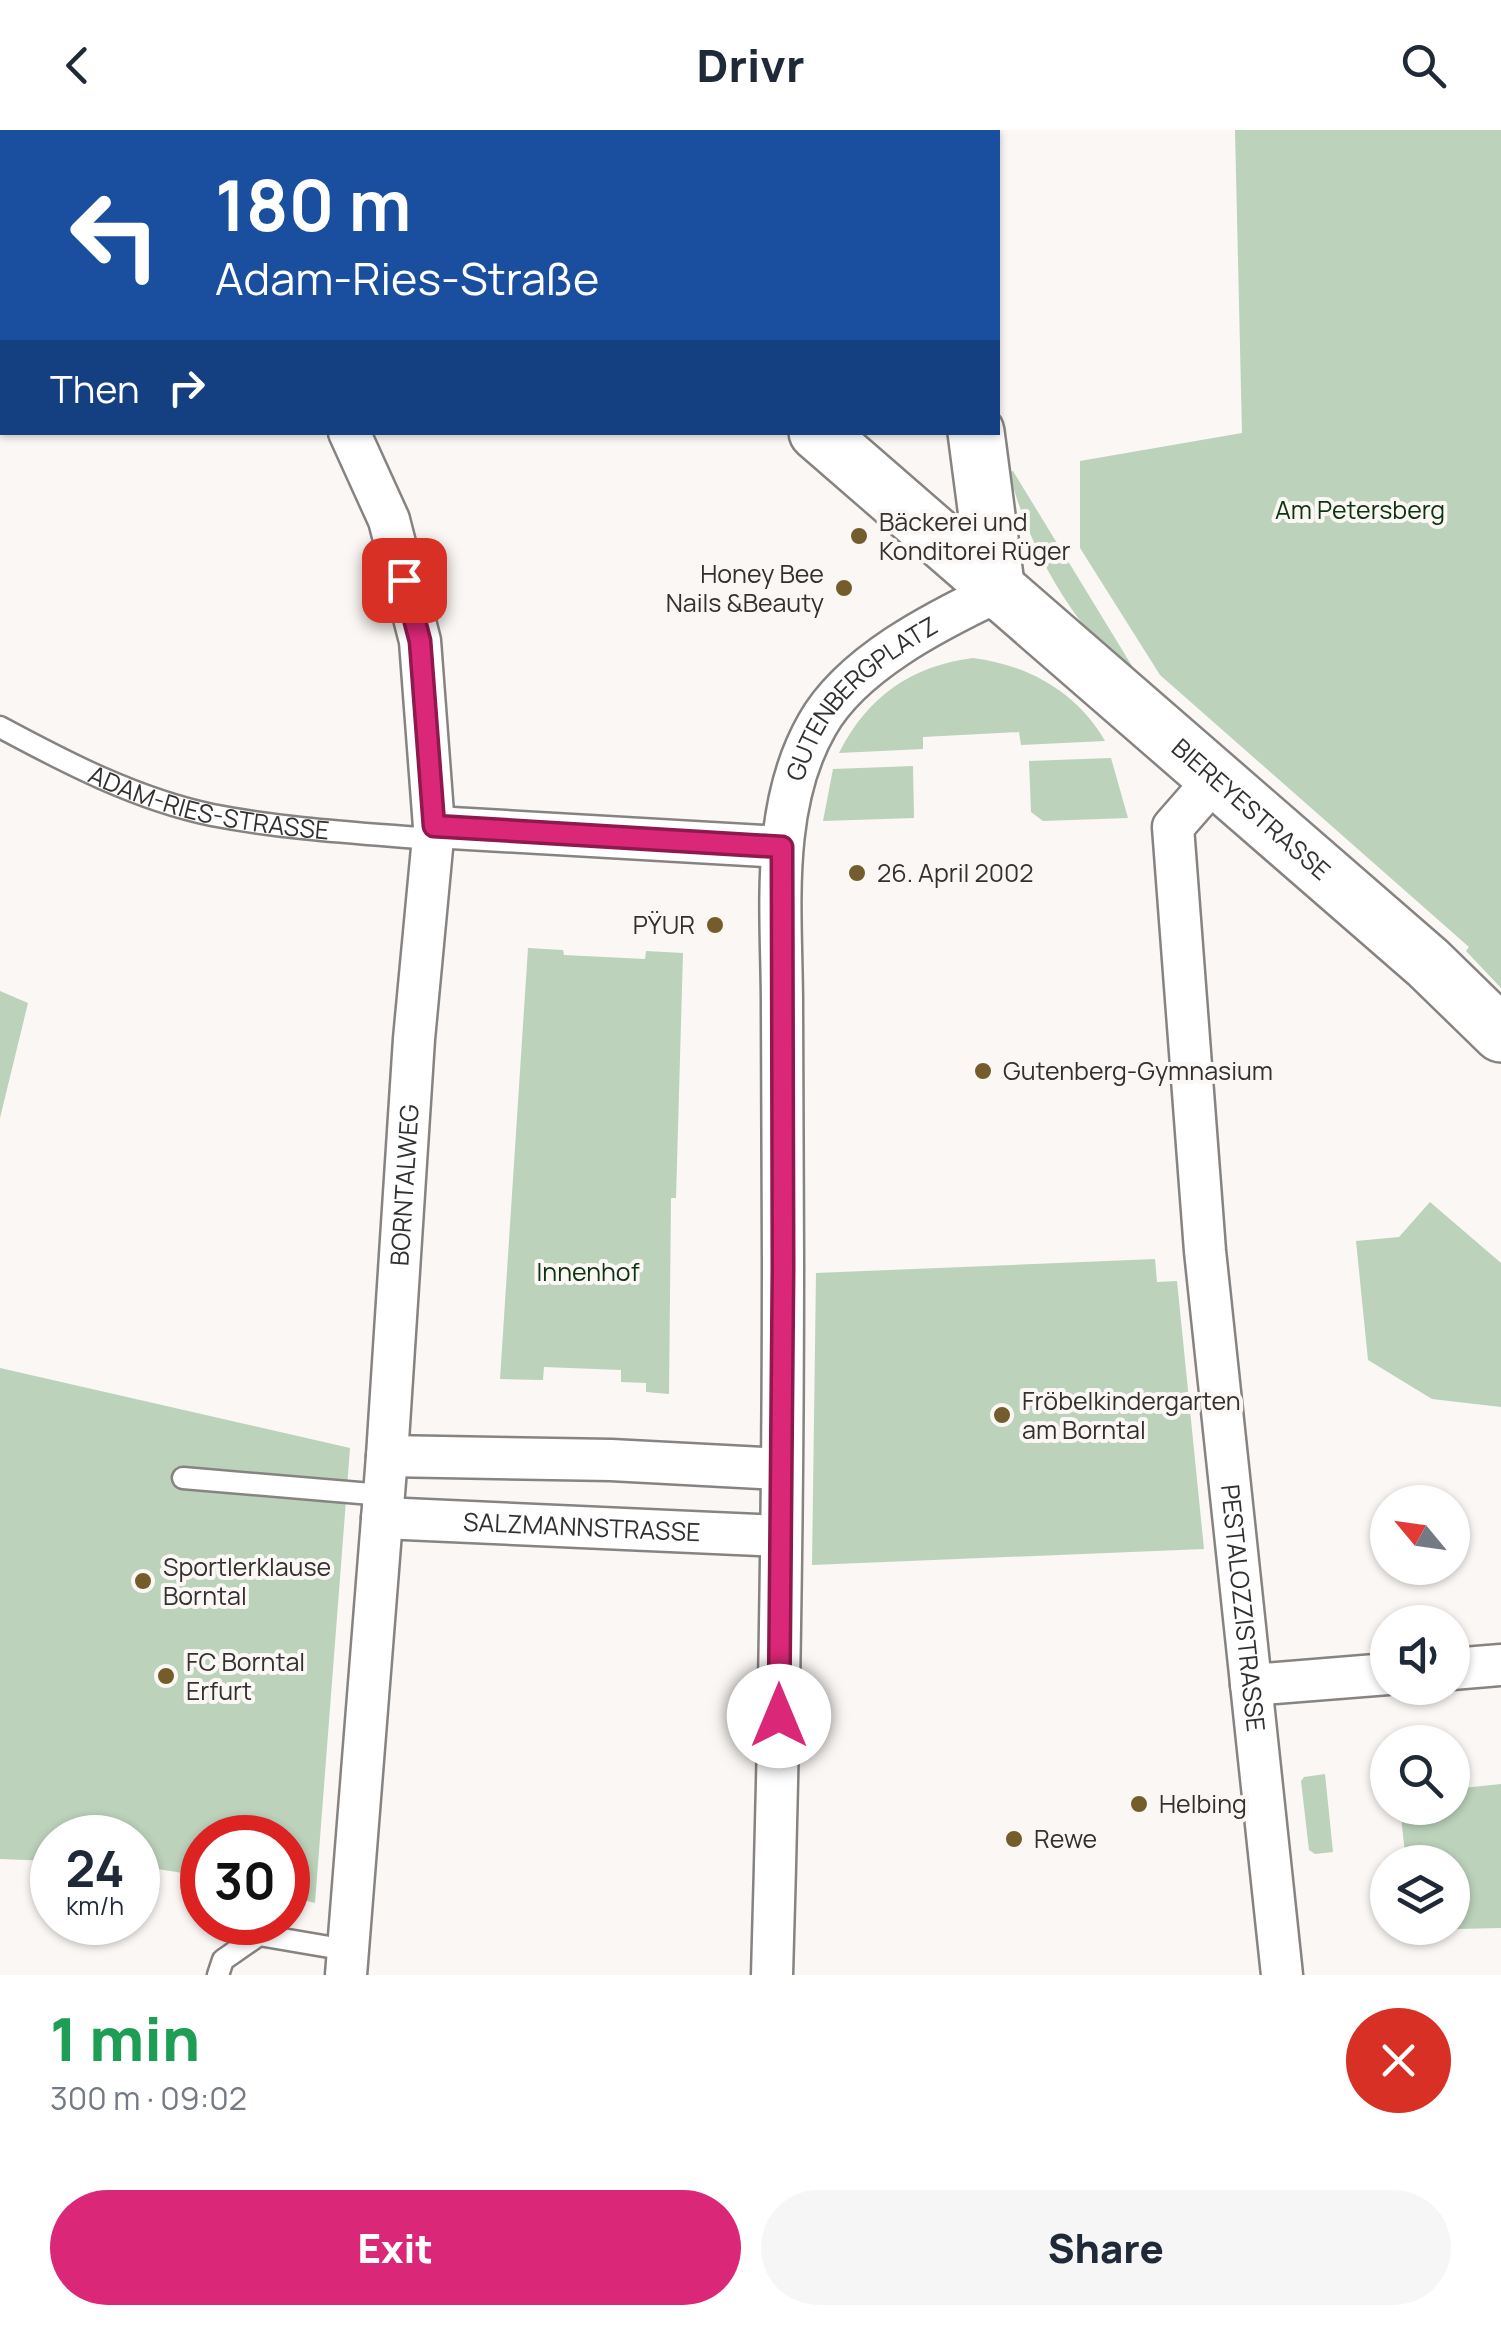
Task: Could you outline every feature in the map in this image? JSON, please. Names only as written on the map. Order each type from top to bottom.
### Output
[{"type":"main road","name":"BIEREYESTRASSE","points":[[820,435],[1428,964],[1501,1034]]},
{"type":"main road","points":[[976,435],[997,592]]},
{"type":"street","name":"BORNTALWEG","points":[[346,1962],[384,1490],[414,1039],[433,833],[420,641],[389,520],[349,435]]},
{"type":"street","name":"GUTENBERGPLATZ","points":[[772,1975],[779,1741],[782,847],[801,761],[818,723],[850,685],[893,648],[997,592]]},
{"type":"street","name":"PESTALOZZISTRASSE","points":[[1215,779],[1173,827],[1205,1251],[1282,1975]]},
{"type":"street","name":"ADAM-RIES-STRASSE","points":[[433,833],[782,847]]},
{"type":"street","points":[[384,1490],[611,1460],[780,1469]]},
{"type":"street","name":"SALZMANNSTRASSE","points":[[384,1490],[780,1536]]},
{"type":"street","points":[[1470,1668],[1501,1665]]},
{"type":"street","points":[[1251,1685],[1370,1675]]},
{"type":"lane","name":"ADAM-RIES-STRASSE","points":[[0,728],[102,779],[211,815],[283,826],[433,833]]},
{"type":"lane","points":[[183,1478],[384,1490]]},
{"type":"lane","name":"BORNTALWEG","points":[[218,1975],[223,1960],[259,1935],[346,1962]]},
{"type":"green space","name":"Am Petersberg","points":[[1235,130],[1501,130],[1501,988],[1466,951],[1469,947],[1160,675],[1080,548],[1080,461],[1242,433]]},
{"type":"green space","points":[[1013,471],[1143,684],[1097,641],[1059,589],[1029,532],[1009,472]]},
{"type":"green space","points":[[973,658],[1013,667],[1049,684],[1080,708],[1105,741],[1021,745],[1019,732],[923,737],[923,749],[839,753],[863,716],[893,688],[930,668]]},
{"type":"green space","points":[[1111,758],[1128,818],[1043,821],[1031,812],[1029,761]]},
{"type":"green space","points":[[913,766],[914,818],[823,821],[833,769]]},
{"type":"green space","name":"Innenhof","points":[[528,948],[563,950],[564,955],[645,959],[646,951],[683,953],[676,1198],[671,1198],[669,1394],[646,1392],[646,1383],[621,1382],[621,1370],[544,1367],[543,1380],[500,1379]]},
{"type":"green space","points":[[0,991],[28,1003],[0,1118]]},
{"type":"green space","points":[[1430,1202],[1501,1263],[1501,1407],[1432,1399],[1368,1360],[1356,1241],[1399,1237]]},
{"type":"green space","name":"Fröbelkindergarten am Borntal","points":[[1155,1259],[1157,1282],[1177,1281],[1204,1549],[812,1565],[816,1273]]},
{"type":"green space","name":"FC Borntal Erfurt","points":[[0,1368],[350,1448],[315,1903],[310,1902],[310,1815],[180,1815],[180,1873],[160,1869],[160,1815],[30,1815],[30,1860],[0,1859]]},
{"type":"green space","points":[[1325,1774],[1333,1852],[1315,1854],[1309,1850],[1301,1781]]},
{"type":"green space","points":[[1501,1784],[1501,1928],[1470,1929],[1470,1845],[1404,1845],[1402,1825],[1470,1825],[1470,1787]]},
{"type":"place","name":"Bäckerei und Konditorei Rüger","points":[[859,536]]},
{"type":"place","name":"Honey Bee Nails &Beauty","points":[[844,588]]},
{"type":"place","name":"26. April 2002","points":[[857,873]]},
{"type":"place","name":"PŸUR","points":[[715,925]]},
{"type":"place","name":"Gutenberg-Gymnasium","points":[[983,1071]]},
{"type":"place","name":"Fröbelkindergarten am Borntal","points":[[1002,1415]]},
{"type":"place","name":"Sportlerklause Borntal","points":[[143,1581]]},
{"type":"place","name":"FC Borntal Erfurt","points":[[166,1676]]},
{"type":"place","name":"Helbing","points":[[1139,1804]]},
{"type":"place","name":"Rewe","points":[[1014,1839]]},
{"type":"route","points":[[404,580],[420,641],[434,826],[782,847],[779,1716]]}]
